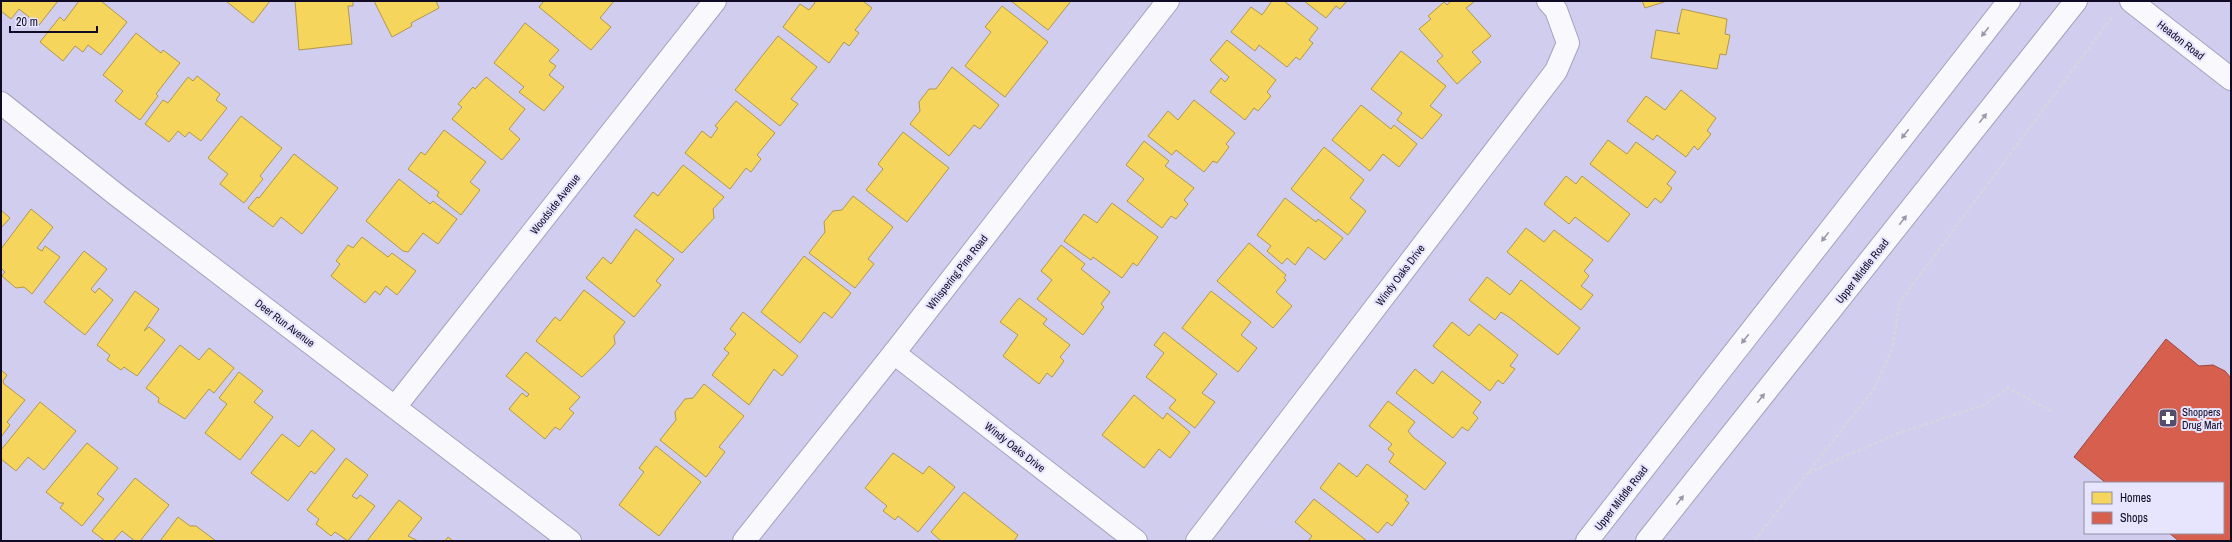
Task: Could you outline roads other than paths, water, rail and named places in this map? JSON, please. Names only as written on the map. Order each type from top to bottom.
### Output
[{"type":"street","name":"Woodside Avenue","points":[[395,407],[715,1]]},
{"type":"street","name":"Whispering Pine Road","points":[[744,541],[894,353],[1168,1]]},
{"type":"street","name":"Windy Oaks Drive","points":[[1197,541],[1556,71],[1568,43],[1556,10],[1548,1]]},
{"type":"street","name":"Upper Middle Road","points":[[1587,541],[2009,1]]},
{"type":"street","name":"Upper Middle Road","points":[[1647,541],[2076,1]]},
{"type":"street","name":"Headon Road","points":[[2123,7],[2231,80]]},
{"type":"street","name":"Deer Run Avenue","points":[[1,102],[118,196],[570,541]]},
{"type":"street","name":"Windy Oaks Drive","points":[[894,353],[1136,541]]},
{"type":"place","name":"Shoppers Drug Mart","points":[[2168,418]]}]
